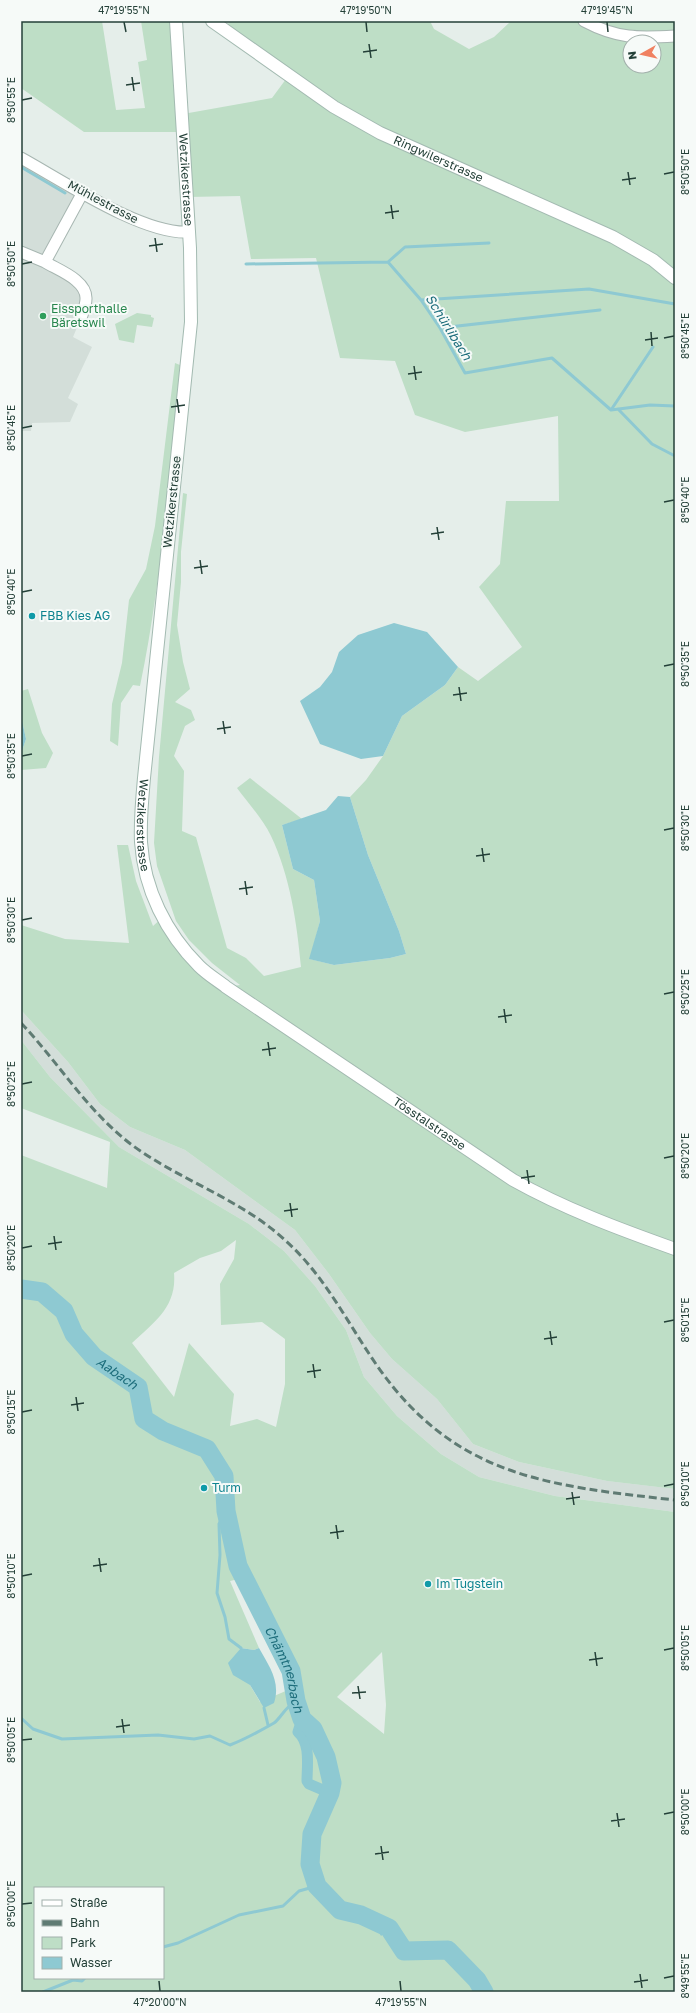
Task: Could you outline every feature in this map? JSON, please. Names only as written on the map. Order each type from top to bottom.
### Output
[{"type":"main road","name":"Wetzikerstrasse","points":[[176,21],[190,232],[191,325],[144,778],[141,842],[144,869],[151,892],[162,917],[181,946],[200,967]]},
{"type":"main road","name":"Ringwilerstrasse","points":[[212,21],[334,107],[380,133],[613,238],[653,260],[675,278]]},
{"type":"main road","name":"Tösstalstrasse","points":[[200,967],[226,987],[315,1048],[513,1180],[594,1220],[675,1248]]},
{"type":"street","points":[[584,21],[602,30],[625,37],[675,36]]},
{"type":"street","name":"Mühlestrasse","points":[[21,158],[135,220],[166,231],[190,232]]},
{"type":"street","points":[[45,262],[84,192]]},
{"type":"street","points":[[21,252],[45,262],[77,282],[85,290],[86,300],[81,318]]},
{"type":"shaded area","points":[[21,158],[83,192],[45,262],[85,290],[81,318],[73,337],[92,347],[68,398],[78,404],[70,422],[32,423],[31,431],[21,431]]},
{"type":"shaded area","points":[[21,1010],[68,1062],[100,1104],[130,1127],[185,1150],[295,1230],[329,1274],[370,1333],[392,1359],[437,1399],[473,1444],[519,1462],[607,1481],[675,1489],[675,1512],[555,1496],[479,1477],[441,1454],[397,1416],[364,1377],[346,1330],[315,1286],[284,1251],[249,1224],[119,1147],[50,1077],[21,1040]]},
{"type":"green space","points":[[21,21],[102,21],[116,110],[145,108],[138,62],[147,60],[141,21],[176,21],[183,114],[272,98],[289,75],[223,28],[231,21],[430,21],[434,29],[469,49],[494,37],[511,21],[675,21],[675,1489],[607,1481],[519,1462],[473,1444],[437,1399],[392,1359],[370,1333],[329,1274],[295,1230],[185,1150],[130,1127],[100,1104],[68,1062],[21,1010],[21,925],[65,939],[129,943],[117,845],[128,845],[136,881],[153,926],[163,917],[226,987],[240,985],[212,963],[189,940],[176,921],[157,866],[154,843],[159,757],[183,493],[187,494],[181,552],[181,582],[177,625],[183,662],[190,689],[175,702],[191,710],[195,720],[185,726],[174,756],[184,771],[182,831],[196,837],[227,948],[246,958],[264,976],[301,967],[295,917],[288,883],[278,851],[264,823],[237,788],[250,778],[302,819],[282,825],[293,869],[314,880],[320,921],[310,959],[334,965],[390,958],[406,954],[399,931],[368,855],[350,797],[366,780],[383,756],[402,716],[445,685],[458,667],[478,681],[522,647],[479,587],[500,564],[506,501],[559,501],[558,416],[465,432],[415,415],[395,361],[340,358],[316,258],[251,259],[240,196],[188,197],[178,132],[84,132],[21,88]]},
{"type":"green space","points":[[137,313],[151,315],[151,317],[154,318],[152,327],[137,325],[134,343],[119,340],[115,324]]},
{"type":"green space","points":[[175,363],[180,365],[164,526],[154,607],[140,686],[133,685],[121,703],[118,746],[110,741],[112,704],[122,663],[129,600],[146,569],[155,526]]},
{"type":"green space","points":[[28,689],[42,733],[53,753],[46,768],[21,770],[21,754],[26,739],[21,716],[21,691]]},
{"type":"green space","points":[[21,1040],[50,1077],[119,1147],[249,1224],[284,1251],[315,1286],[346,1330],[364,1377],[397,1416],[441,1454],[479,1477],[555,1496],[675,1512],[675,1992],[21,1992],[21,1155],[107,1188],[110,1142],[21,1108]],"holes":[[[236,1240],[234,1259],[220,1284],[221,1325],[262,1322],[285,1339],[285,1384],[276,1427],[257,1419],[230,1426],[234,1394],[189,1343],[174,1397],[132,1343],[156,1321],[168,1305],[174,1285],[174,1273],[200,1258],[221,1251]],[[243,1578],[289,1660],[295,1687],[260,1702],[250,1685],[241,1648],[254,1650],[259,1648],[230,1581]],[[382,1652],[386,1705],[384,1734],[337,1697]]]},
{"type":"water","points":[[394,623],[427,632],[458,667],[445,685],[402,716],[383,756],[361,759],[320,744],[300,701],[320,687],[332,672],[339,652],[358,635]]},
{"type":"water","points":[[21,716],[26,739],[21,754]]},
{"type":"water","points":[[338,796],[350,797],[368,855],[399,931],[406,954],[390,958],[334,965],[309,959],[320,921],[314,880],[293,869],[282,825],[326,810]]},
{"type":"water","points":[[241,1648],[254,1650],[259,1648],[273,1674],[276,1688],[274,1703],[264,1708],[250,1685],[233,1675],[228,1663]]},
{"type":"water","points":[[382,1920],[391,1920],[396,1922],[381,1936],[378,1930],[378,1922]]},
{"type":"waterway","name":"Schürlibach","points":[[21,167],[65,193]]},
{"type":"waterway","points":[[388,262],[405,247],[489,243]]},
{"type":"waterway","name":"Schürlibach","points":[[246,264],[388,262],[421,300],[440,328],[465,373],[552,358],[611,410],[650,405],[675,406]]},
{"type":"waterway","points":[[421,300],[589,289],[675,304]]},
{"type":"waterway","points":[[440,328],[600,310]]},
{"type":"waterway","points":[[611,410],[653,347]]},
{"type":"waterway","points":[[618,409],[652,444],[675,456]]},
{"type":"waterway","name":"Chämtnerbach","points":[[21,1289],[42,1292],[64,1311],[74,1334],[94,1357],[138,1387],[144,1419],[163,1431],[207,1449],[224,1476],[226,1511],[238,1566],[291,1671],[296,1701],[302,1719],[313,1729],[326,1757],[332,1783],[330,1793],[312,1834],[310,1864],[317,1886],[340,1910],[361,1915],[389,1928],[404,1951],[448,1950],[477,1980],[484,1992]]},
{"type":"waterway","points":[[226,1511],[219,1524],[220,1555],[217,1593],[225,1617],[229,1639],[241,1648]]},
{"type":"waterway","points":[[21,1718],[33,1729],[62,1739],[158,1735],[194,1739],[210,1736],[230,1745],[247,1738],[274,1723],[289,1706],[296,1701]]},
{"type":"waterway","points":[[264,1708],[268,1725]]},
{"type":"waterway","points":[[302,1719],[298,1732],[307,1748],[307,1781],[309,1784],[330,1793]]},
{"type":"waterway","points":[[164,1947],[178,1943],[239,1915],[283,1906],[299,1891],[317,1886]]},
{"type":"waterway","points":[[43,1992],[73,1980],[82,1981],[84,1979]]},
{"type":"railway","points":[[21,1023],[87,1102],[116,1132],[151,1158],[250,1213],[286,1241],[313,1269],[378,1367],[408,1404],[440,1433],[474,1454],[509,1470],[547,1481],[587,1489],[675,1500]]},
{"type":"place","name":"Eissporthalle Bäretswil","points":[[43,316]]},
{"type":"place","name":"FBB Kies AG","points":[[32,616]]},
{"type":"place","name":"Turm","points":[[204,1488]]},
{"type":"place","name":"Im Tugstein","points":[[428,1584]]},
{"type":"water label","name":"Aabach","points":[[116,1374]]}]
